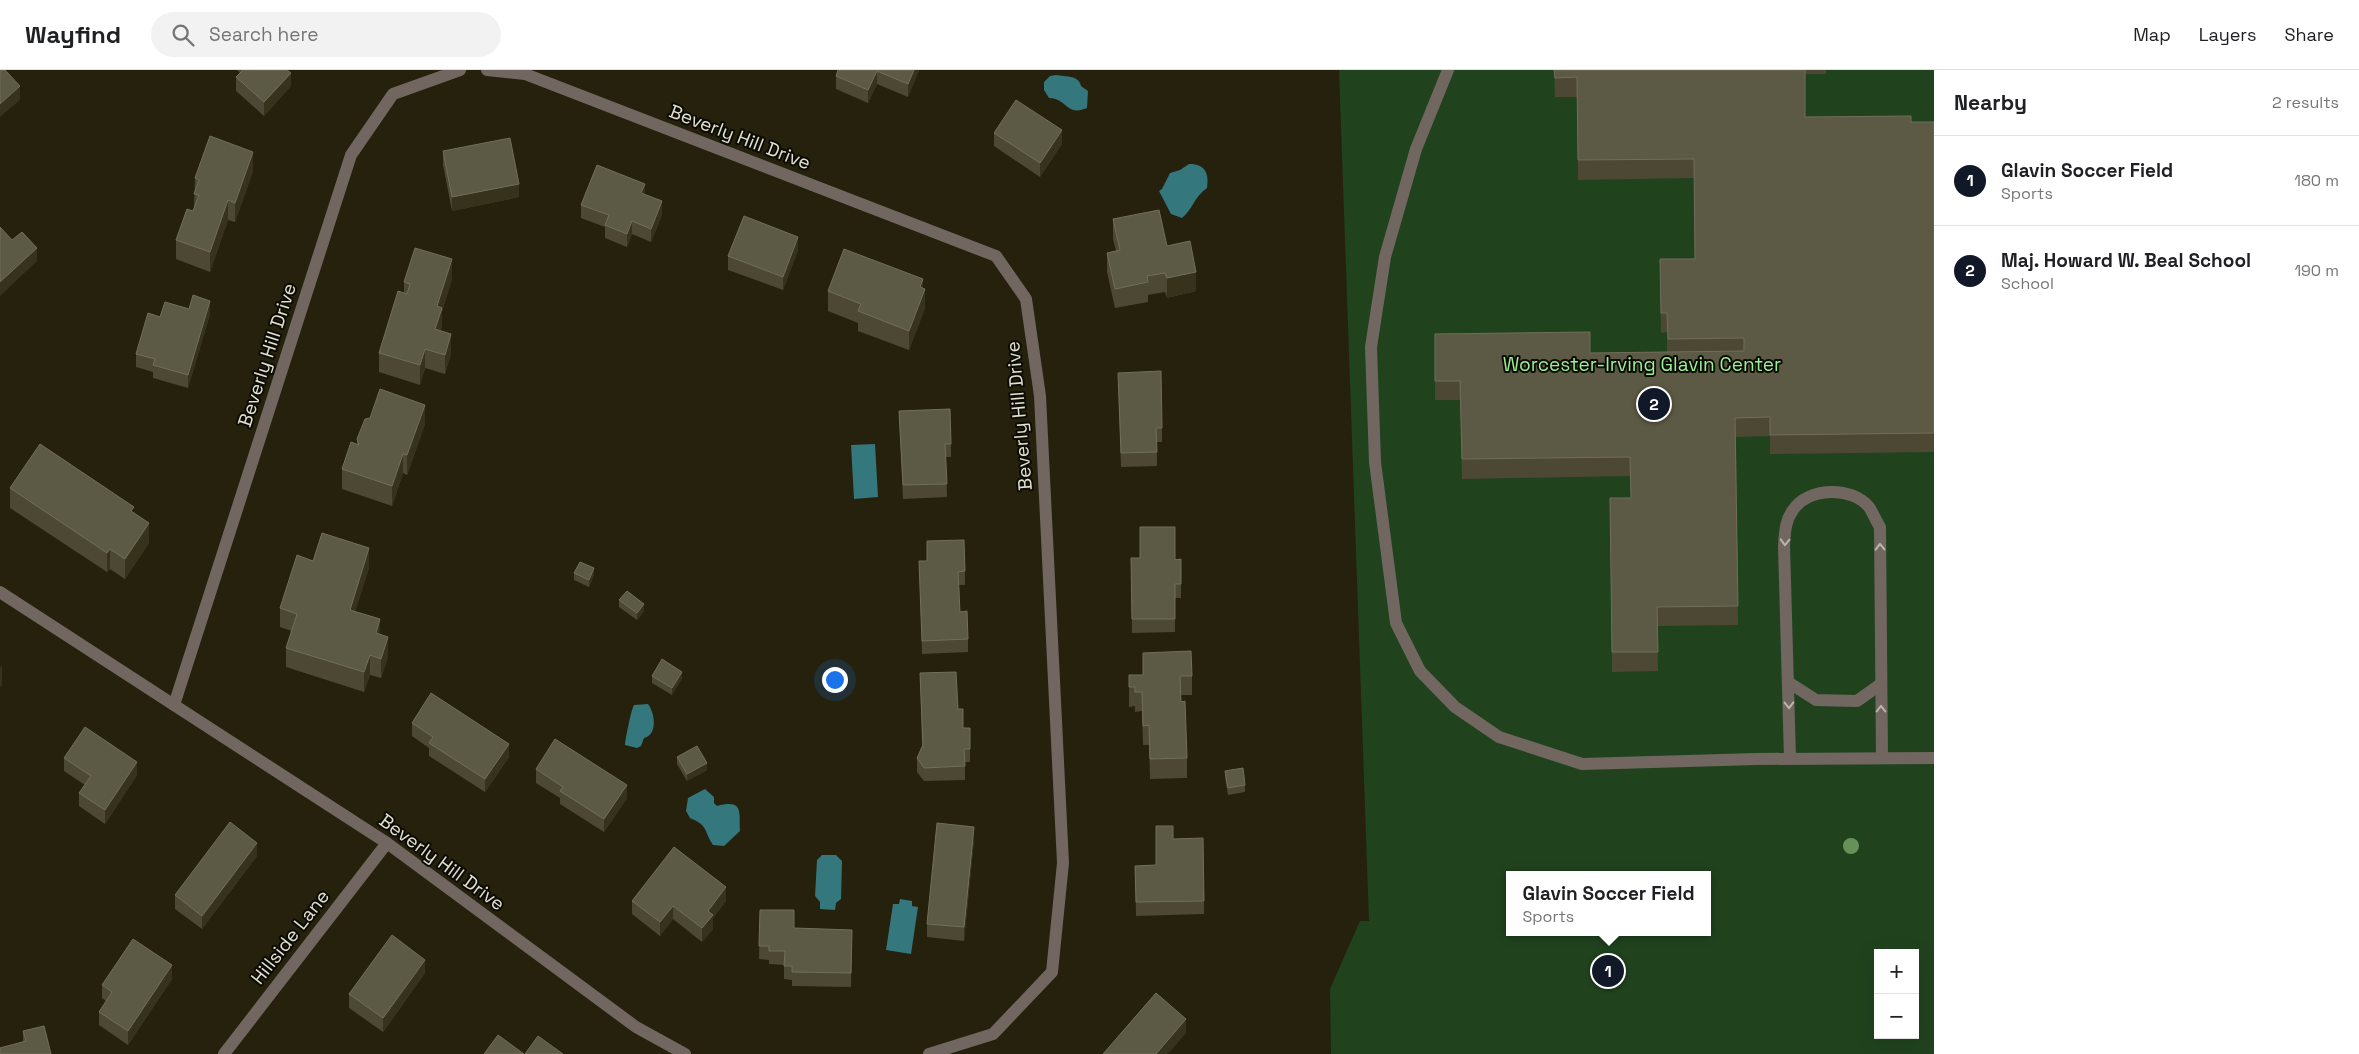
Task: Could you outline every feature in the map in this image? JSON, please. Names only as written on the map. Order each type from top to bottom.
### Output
[{"type":"street","name":"Beverly Hill Drive","points":[[174,705],[351,155],[393,94],[460,70]]},
{"type":"street","name":"Beverly Hill Drive","points":[[487,70],[525,74],[996,256],[1026,299],[1040,396],[1064,863],[1052,972],[993,1034],[929,1054]]},
{"type":"street","points":[[1448,70],[1416,148],[1385,257],[1371,347],[1375,462],[1396,623],[1420,671],[1455,707],[1499,737],[1582,764],[1934,758]]},
{"type":"street","points":[[1790,759],[1785,573],[1786,523],[1794,508],[1810,496],[1830,493],[1845,494],[1858,498],[1868,506],[1880,527],[1882,758]]},
{"type":"street","name":"Beverly Hill Drive","points":[[0,592],[387,843],[636,1027],[685,1054]]},
{"type":"street","points":[[1788,682],[1816,700],[1857,701],[1881,684]]},
{"type":"street","name":"Hillside Lane","points":[[224,1054],[387,843]]},
{"type":"green space","name":"Worcester-Irving Glavin Center","points":[[1339,70],[1934,70],[1934,1054],[1331,1054],[1330,989],[1360,921],[1369,921]]},
{"type":"water","points":[[1050,76],[1072,77],[1080,82],[1081,86],[1088,91],[1087,108],[1080,110],[1070,109],[1060,101],[1049,98],[1044,90],[1044,82]]},
{"type":"water","points":[[1189,164],[1195,164],[1203,168],[1207,174],[1207,188],[1199,195],[1182,218],[1171,214],[1159,191],[1162,189],[1170,173],[1180,170]]},
{"type":"water","points":[[875,444],[878,497],[854,499],[851,445]]},
{"type":"water","points":[[648,704],[654,718],[652,733],[644,738],[641,746],[637,748],[625,745],[634,705]]},
{"type":"water","points":[[705,789],[714,797],[714,803],[717,806],[732,804],[738,809],[740,831],[724,846],[713,845],[703,826],[690,818],[686,811],[688,798]]},
{"type":"water","points":[[822,855],[836,855],[842,861],[841,899],[836,903],[835,910],[820,909],[820,902],[815,896],[817,860]]},
{"type":"water","points":[[900,899],[912,901],[912,906],[918,907],[911,954],[886,950],[893,904],[899,904]]},
{"type":"building","points":[[0,70],[5,70],[20,86],[0,104]]},
{"type":"building","points":[[243,70],[287,70],[291,73],[264,102],[236,77]]},
{"type":"building","points":[[838,70],[914,70],[908,84],[877,71],[868,90],[836,76]]},
{"type":"building","points":[[1554,70],[1805,70],[1805,117],[1911,116],[1911,122],[1934,122],[1934,433],[1770,435],[1770,417],[1735,418],[1738,606],[1657,607],[1658,652],[1612,652],[1610,498],[1631,498],[1630,457],[1462,459],[1460,381],[1435,381],[1435,334],[1590,332],[1590,353],[1744,351],[1744,338],[1668,339],[1667,313],[1661,313],[1660,259],[1695,259],[1694,159],[1578,160],[1577,77],[1555,78]]},
{"type":"building","points":[[1016,100],[1062,130],[1040,163],[994,133]]},
{"type":"building","points":[[210,136],[253,152],[235,203],[228,200],[210,252],[176,240],[187,209],[193,211],[199,195],[194,194],[199,180],[195,178]]},
{"type":"building","points":[[510,138],[519,184],[452,197],[443,151]]},
{"type":"building","points":[[597,165],[645,184],[641,193],[662,201],[651,229],[632,221],[627,234],[605,225],[609,215],[581,205]]},
{"type":"building","points":[[1159,210],[1167,246],[1190,241],[1196,272],[1167,278],[1165,273],[1147,276],[1148,282],[1115,289],[1107,253],[1120,250],[1113,219]]},
{"type":"building","points":[[744,216],[798,237],[783,277],[728,256]]},
{"type":"building","points":[[0,227],[12,240],[22,232],[37,248],[0,282]]},
{"type":"building","points":[[415,248],[452,259],[437,306],[442,308],[435,329],[451,334],[445,355],[425,349],[420,365],[379,353],[398,291],[407,294],[410,284],[404,282]]},
{"type":"building","points":[[844,249],[923,279],[920,287],[925,289],[909,331],[858,311],[861,304],[828,291]]},
{"type":"building","points":[[193,295],[210,301],[188,375],[153,365],[155,359],[136,354],[148,313],[160,317],[165,302],[189,309]]},
{"type":"building","points":[[1161,371],[1162,428],[1156,428],[1157,452],[1121,453],[1118,373]]},
{"type":"building","points":[[380,389],[425,405],[407,455],[403,454],[392,486],[342,469],[351,442],[359,445],[357,439],[365,419],[370,418]]},
{"type":"building","points":[[950,409],[951,444],[945,444],[947,484],[903,485],[899,411]]},
{"type":"building","points":[[40,444],[134,507],[131,511],[149,523],[125,559],[110,549],[107,553],[10,488]]},
{"type":"building","points":[[1140,527],[1175,527],[1175,560],[1181,559],[1181,584],[1175,584],[1175,619],[1132,619],[1131,558],[1140,558]]},
{"type":"building","points":[[322,533],[369,548],[350,610],[380,619],[376,633],[388,637],[381,659],[370,655],[364,672],[286,648],[297,614],[280,608],[297,555],[313,561]]},
{"type":"building","points":[[964,540],[965,571],[958,572],[960,612],[967,611],[968,639],[922,641],[919,561],[927,561],[927,541]]},
{"type":"building","points":[[580,562],[594,568],[589,580],[574,573]]},
{"type":"building","points":[[627,591],[644,604],[637,613],[619,600]]},
{"type":"building","points":[[1191,651],[1192,676],[1180,676],[1181,702],[1185,701],[1187,758],[1150,759],[1149,725],[1143,726],[1142,692],[1135,692],[1135,687],[1129,687],[1129,675],[1143,675],[1143,653]]},
{"type":"building","points":[[662,659],[682,672],[672,688],[652,676]]},
{"type":"building","points":[[956,672],[958,709],[963,709],[963,728],[970,728],[970,749],[964,749],[965,766],[924,768],[917,758],[923,745],[920,673]]},
{"type":"building","points":[[431,693],[509,744],[485,779],[429,743],[433,737],[412,723]]},
{"type":"building","points":[[85,727],[137,762],[105,810],[79,793],[91,776],[64,758]]},
{"type":"building","points":[[555,739],[627,785],[604,819],[560,791],[563,787],[536,769]]},
{"type":"building","points":[[697,746],[707,763],[687,774],[677,757]]},
{"type":"building","points":[[1243,768],[1245,785],[1228,788],[1225,771]]},
{"type":"building","points":[[230,822],[257,843],[202,916],[175,895]]},
{"type":"building","points":[[937,823],[974,827],[964,927],[927,924]]},
{"type":"building","points":[[1156,826],[1173,826],[1173,839],[1203,838],[1204,901],[1136,902],[1135,866],[1156,865]]},
{"type":"building","points":[[674,847],[726,887],[708,911],[713,915],[702,928],[673,906],[660,922],[632,901]]},
{"type":"building","points":[[760,910],[794,910],[794,928],[852,930],[851,973],[792,972],[792,966],[784,966],[785,951],[769,951],[769,946],[759,946]]},
{"type":"building","points":[[392,935],[425,960],[383,1018],[349,994]]},
{"type":"building","points":[[133,939],[172,965],[128,1031],[99,1012],[112,992],[102,985]]},
{"type":"building","points":[[1156,993],[1186,1019],[1156,1054],[1103,1054]]},
{"type":"building","points":[[44,1026],[51,1054],[0,1054],[0,1048],[26,1041],[23,1031]]},
{"type":"building","points":[[498,1035],[524,1054],[484,1054]]},
{"type":"building","points":[[538,1036],[563,1054],[525,1054]]},
{"type":"place","name":"Maj. Howard W. Beal School","points":[[1654,404]]},
{"type":"place","name":"Glavin Soccer Field","points":[[1608,971]]}]
